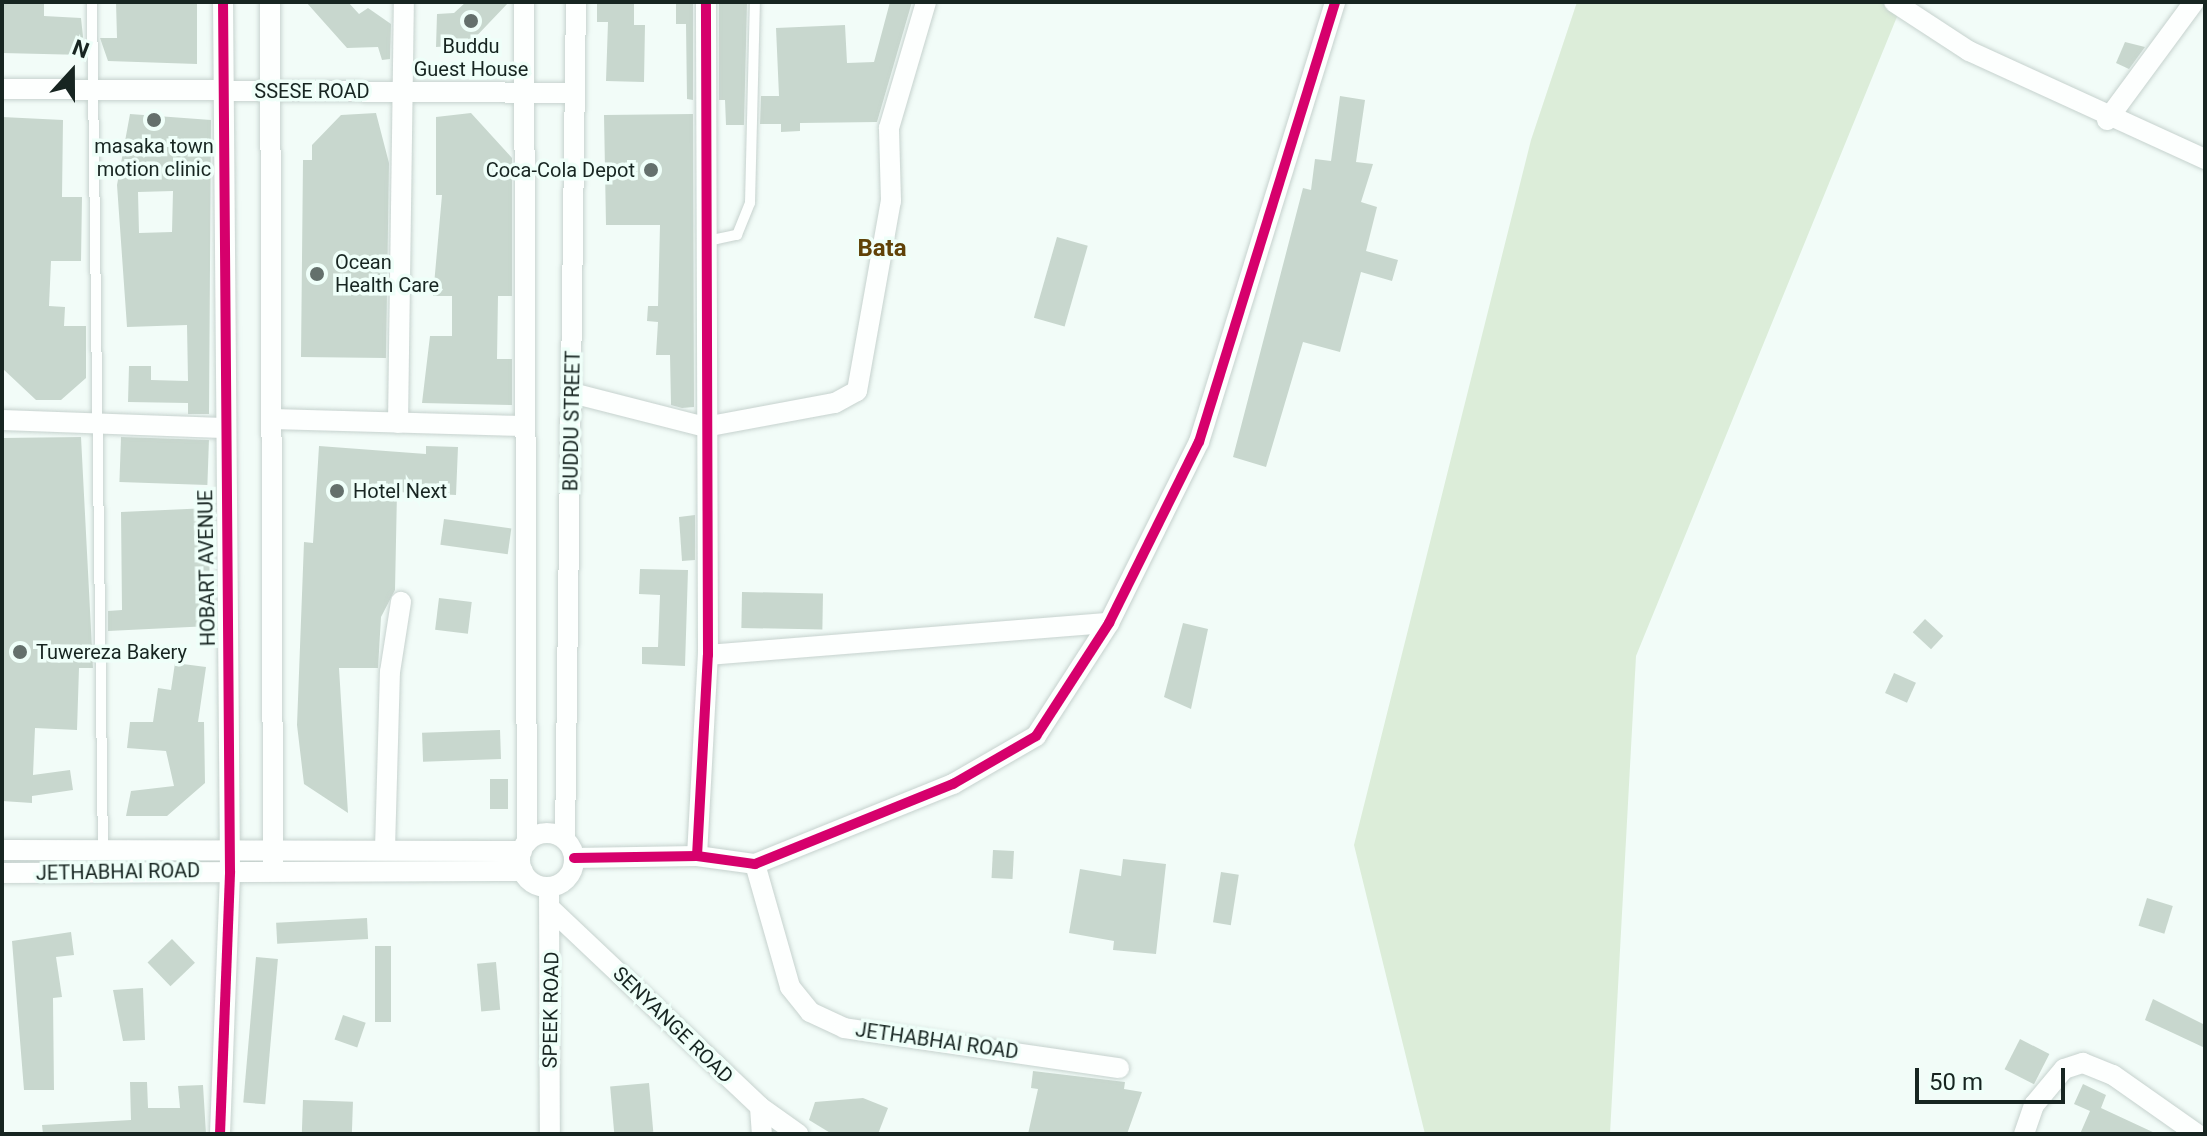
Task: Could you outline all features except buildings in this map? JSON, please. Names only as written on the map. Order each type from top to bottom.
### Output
[{"type":"street","name":"HOBART AVENUE","points":[[220,1134],[230,861],[223,428],[223,2]]},
{"type":"street","points":[[270,2],[273,871]]},
{"type":"street","points":[[398,423],[404,2]]},
{"type":"street","points":[[524,2],[524,855],[549,887],[568,878],[570,849]]},
{"type":"street","name":"BUDDU STREET","points":[[570,849],[576,2]]},
{"type":"street","points":[[697,856],[708,655],[703,242],[706,2]]},
{"type":"street","points":[[572,393],[705,427],[835,403],[857,391],[891,201],[889,128],[926,2]]},
{"type":"street","points":[[524,855],[546,833],[570,849],[697,856],[755,864],[953,784],[1036,736],[1109,623],[1199,442],[1335,2]]},
{"type":"street","points":[[1894,2],[1969,51],[2107,120],[2205,159]]},
{"type":"street","points":[[2107,120],[2194,2]]},
{"type":"street","name":"SSESE ROAD","points":[[2,89],[575,93]]},
{"type":"street","points":[[272,419],[524,426]]},
{"type":"street","points":[[2,420],[223,428]]},
{"type":"street","points":[[385,849],[390,672],[401,602]]},
{"type":"street","points":[[708,655],[1109,623]]},
{"type":"street","name":"JETHABHAI ROAD","points":[[2,850],[103,849],[230,861],[273,871],[524,855]]},
{"type":"street","name":"JETHABHAI ROAD","points":[[2,873],[230,861],[273,849],[385,849],[524,855]]},
{"type":"street","name":"JETHABHAI ROAD","points":[[755,864],[790,987],[810,1012],[844,1028],[1119,1068]]},
{"type":"street","name":"SPEEK ROAD","points":[[549,887],[552,910],[550,1134]]},
{"type":"street","name":"SENYANGE ROAD","points":[[552,910],[760,1107],[798,1134]]},
{"type":"street","points":[[2024,1134],[2034,1105],[2064,1069],[2083,1063],[2113,1075],[2197,1134]]},
{"type":"street","points":[[760,1107],[762,1134]]},
{"type":"lane","points":[[92,2],[93,422],[103,849]]},
{"type":"lane","points":[[703,242],[737,235],[750,203],[755,2]]},
{"type":"green space","points":[[1577,2],[1903,2],[1636,656],[1610,1134],[1425,1134],[1354,845],[1531,140]]},
{"type":"cycle path","points":[[220,1134],[230,871],[223,2]]},
{"type":"cycle path","points":[[697,856],[708,655],[706,2]]},
{"type":"cycle path","points":[[574,858],[697,856],[755,864],[953,784],[1036,736],[1109,623],[1199,442],[1335,2]]},
{"type":"place","name":"Buddu Guest House","points":[[471,21]]},
{"type":"place","name":"masaka town motion clinic","points":[[154,120]]},
{"type":"place","name":"Coca-Cola Depot","points":[[651,170]]},
{"type":"place","name":"Ocean Health Care","points":[[317,274]]},
{"type":"place","name":"Hotel Next","points":[[337,491]]},
{"type":"place","name":"Tuwereza Bakery","points":[[20,652]]},
{"type":"district","name":"Bata","points":[[882,249]]}]
